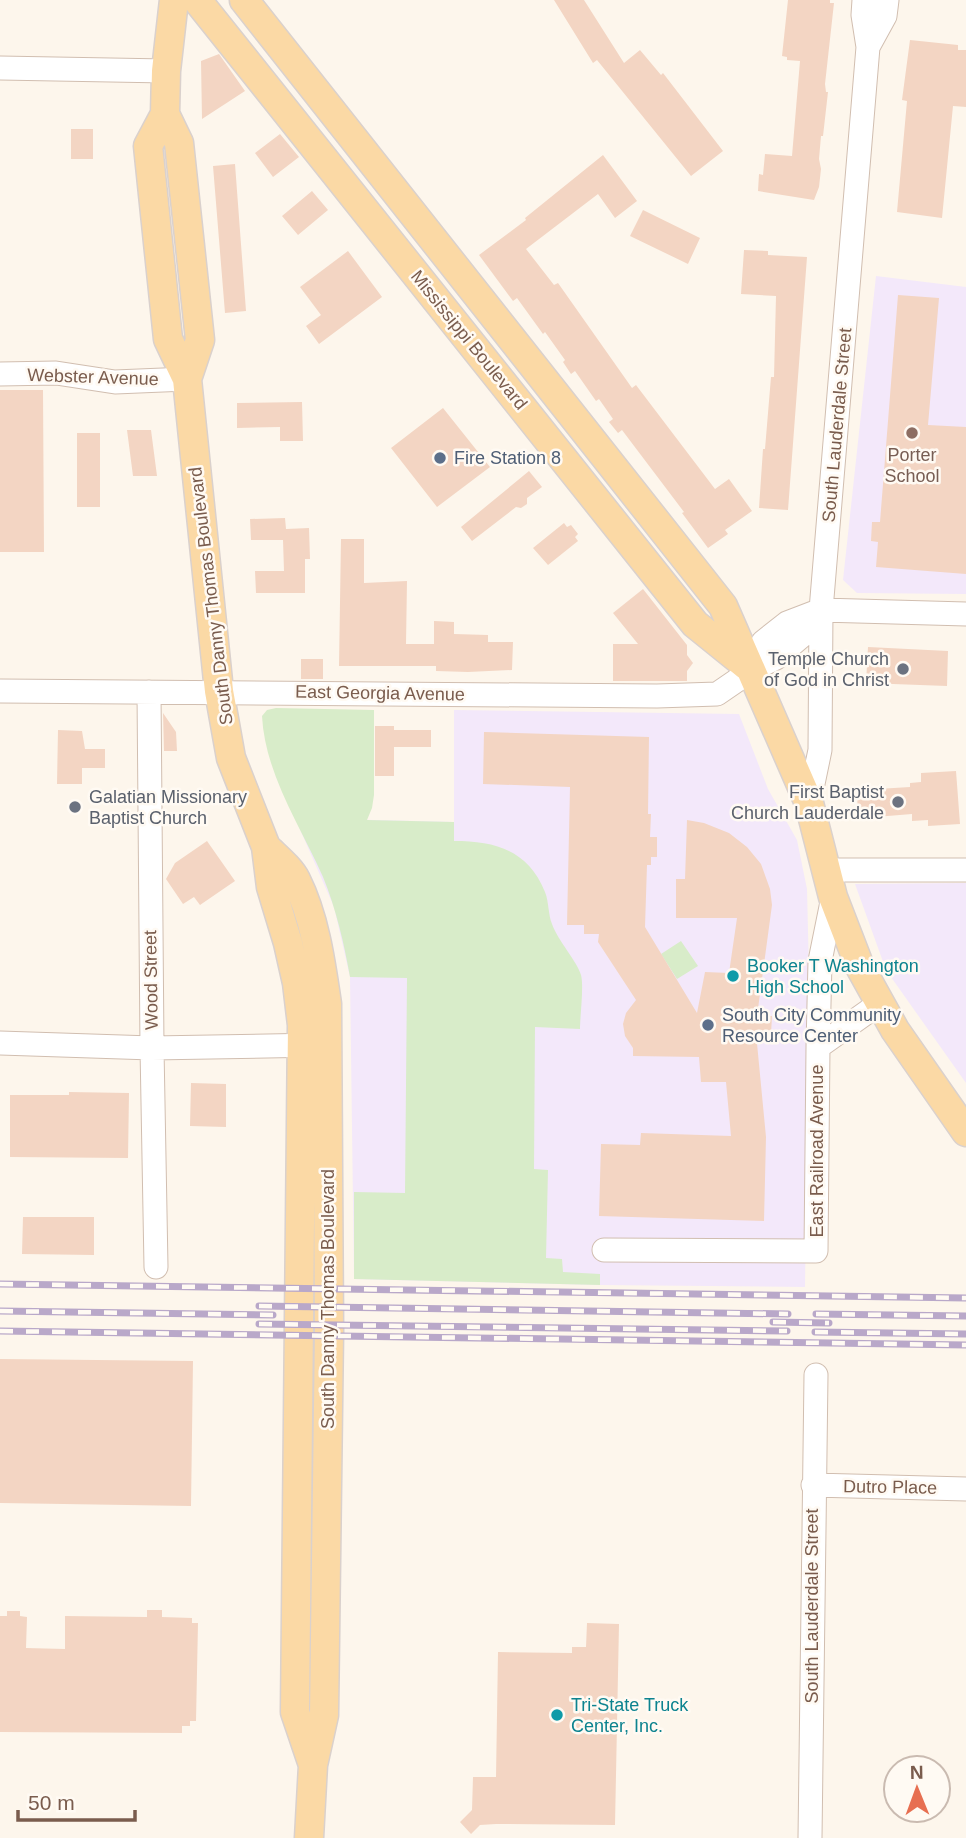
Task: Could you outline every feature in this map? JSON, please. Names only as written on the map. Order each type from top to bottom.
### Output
[{"type":"main road","name":"South Danny Thomas Boulevard","points":[[174,0],[166,71],[165,114],[179,143],[200,340],[187,379],[219,691],[231,758],[266,847],[271,887],[316,1045],[329,1331],[324,1715],[313,1765],[309,1838]]},
{"type":"main road","name":"Mississippi Boulevard","points":[[197,0],[695,624],[752,670]]},
{"type":"main road","name":"Mississippi Boulevard","points":[[244,0],[723,606],[809,803],[829,883],[860,967],[895,1030],[964,1124]]},
{"type":"main road","points":[[324,159],[351,136]]},
{"type":"main road","points":[[508,390],[535,369]]},
{"type":"main road","points":[[291,1838],[311,1807]]},
{"type":"street","name":"South Lauderdale Street","points":[[809,803],[820,750],[821,610],[869,47],[863,15],[864,0]]},
{"type":"street","name":"South Lauderdale Street","points":[[869,47],[885,16],[887,0]]},
{"type":"street","points":[[0,68],[166,71]]},
{"type":"street","name":"Webster Avenue","points":[[0,374],[56,373],[115,382],[187,379]]},
{"type":"street","name":"East Georgia Avenue","points":[[0,691],[657,696],[717,694],[752,670],[763,642],[787,623],[821,610],[966,614]]},
{"type":"street","name":"Wood Street","points":[[149,692],[156,1267]]},
{"type":"street","points":[[829,883],[966,870]]},
{"type":"street","name":"East Railroad Avenue","points":[[604,1250],[816,1251],[820,961],[829,883]]},
{"type":"street","name":"East Railroad Avenue","points":[[818,1047],[880,1003]]},
{"type":"street","points":[[0,1043],[152,1048],[316,1045]]},
{"type":"street","name":"South Lauderdale Street","points":[[810,1838],[816,1375]]},
{"type":"street","name":"Dutro Place","points":[[813,1485],[966,1489]]},
{"type":"shaded area","name":"Porter School","points":[[876,276],[966,287],[966,594],[857,593],[843,580]]},
{"type":"shaded area","points":[[454,710],[739,714],[768,789],[797,840],[807,889],[809,973],[805,1287],[354,1279],[350,977],[334,907],[295,818],[454,822]]},
{"type":"shaded area","points":[[966,883],[966,1083],[886,970],[855,884]]},
{"type":"green space","points":[[267,710],[374,710],[374,795],[367,820],[454,822],[454,841],[483,843],[508,851],[520,857],[538,878],[546,896],[552,924],[579,969],[582,986],[580,1029],[535,1027],[534,1169],[548,1170],[546,1258],[562,1259],[563,1272],[600,1274],[600,1285],[354,1279],[354,1192],[405,1193],[407,978],[350,977],[328,889],[285,799],[270,758],[262,716]]},
{"type":"green space","points":[[681,941],[698,966],[677,979],[661,954]]},
{"type":"building","points":[[554,0],[584,0],[624,63],[640,50],[661,75],[663,73],[723,151],[691,176],[597,60],[593,63]]},
{"type":"building","points":[[788,0],[830,0],[830,3],[834,3],[825,84],[828,92],[819,159],[821,169],[814,200],[758,191],[759,174],[763,175],[765,154],[792,156],[800,61],[787,60],[787,57],[782,56]]},
{"type":"building","points":[[910,40],[958,45],[958,50],[966,50],[966,107],[953,106],[942,218],[897,212],[907,101],[902,100]]},
{"type":"building","points":[[219,54],[245,91],[202,119],[201,61]]},
{"type":"building","points":[[71,129],[93,129],[93,159],[71,159]]},
{"type":"building","points":[[280,134],[299,157],[273,177],[255,153]]},
{"type":"building","points":[[603,155],[637,201],[615,218],[598,194],[526,249],[554,285],[558,283],[632,388],[636,385],[715,489],[729,479],[752,511],[725,530],[728,534],[708,548],[622,430],[618,433],[609,422],[613,419],[599,399],[596,401],[575,371],[571,374],[563,362],[565,360],[545,332],[543,334],[517,298],[513,301],[479,255],[526,220],[525,218]]},
{"type":"building","points":[[235,164],[246,311],[225,313],[213,166]]},
{"type":"building","points":[[312,191],[328,210],[298,235],[282,216]]},
{"type":"building","points":[[643,210],[700,238],[688,264],[630,236]]},
{"type":"building","points":[[744,250],[768,251],[768,255],[807,257],[788,510],[759,508],[771,377],[774,377],[776,296],[741,294]]},
{"type":"building","points":[[348,251],[382,297],[319,344],[306,326],[321,315],[300,287]]},
{"type":"building","points":[[898,295],[939,298],[928,425],[966,427],[966,574],[876,567],[878,542],[871,541],[872,522],[880,522]]},
{"type":"building","points":[[0,390],[43,390],[44,552],[0,552]]},
{"type":"building","points":[[302,402],[303,441],[280,441],[280,427],[237,428],[237,403]]},
{"type":"building","name":"Fire Station 8","points":[[443,408],[490,467],[437,507],[391,448]]},
{"type":"building","points":[[127,430],[151,430],[157,476],[133,476]]},
{"type":"building","points":[[77,433],[100,433],[100,507],[77,507]]},
{"type":"building","points":[[529,471],[542,487],[527,498],[527,504],[521,508],[516,507],[472,541],[461,527]]},
{"type":"building","points":[[285,518],[286,529],[309,528],[310,559],[305,559],[305,593],[256,593],[255,571],[284,571],[283,540],[251,540],[250,519]]},
{"type":"building","points":[[564,523],[567,527],[571,525],[578,534],[575,537],[578,541],[548,565],[533,548]]},
{"type":"building","points":[[341,539],[364,539],[364,583],[407,581],[406,644],[434,644],[434,621],[454,622],[454,634],[488,635],[488,642],[513,642],[512,670],[468,672],[436,671],[436,666],[339,666]]},
{"type":"building","points":[[643,589],[687,645],[687,655],[693,663],[687,671],[687,681],[613,681],[613,644],[638,644],[613,613]]},
{"type":"building","points":[[868,647],[948,651],[947,686],[866,683]]},
{"type":"building","points":[[301,659],[323,659],[323,679],[301,679]]},
{"type":"building","points":[[163,713],[176,732],[177,751],[164,751]]},
{"type":"building","points":[[375,726],[394,726],[394,730],[431,730],[431,747],[394,747],[394,776],[375,776]]},
{"type":"building","points":[[58,730],[82,731],[85,749],[105,749],[105,768],[82,768],[82,784],[57,784]]},
{"type":"building","name":"Booker T Washington High School","points":[[484,732],[649,737],[648,814],[651,814],[650,837],[657,837],[657,857],[651,857],[651,865],[647,865],[645,927],[697,1013],[705,972],[729,973],[737,918],[676,918],[676,879],[685,879],[687,820],[704,823],[729,833],[747,847],[761,864],[770,889],[772,905],[757,1016],[772,1016],[771,1034],[756,1033],[766,1137],[764,1221],[599,1216],[601,1144],[640,1145],[641,1133],[731,1136],[726,1082],[701,1082],[699,1057],[633,1056],[633,1048],[625,1036],[623,1024],[626,1013],[636,1000],[598,942],[599,934],[584,934],[584,925],[567,925],[570,787],[483,784]]},
{"type":"building","points":[[956,771],[960,824],[928,826],[928,820],[912,821],[912,814],[863,818],[858,816],[857,792],[861,790],[910,787],[910,783],[921,782],[921,773]]},
{"type":"building","points":[[207,841],[235,881],[200,905],[194,897],[183,904],[166,879],[175,863]]},
{"type":"building","points":[[191,1083],[226,1084],[226,1127],[190,1126]]},
{"type":"building","points":[[69,1092],[129,1093],[128,1158],[10,1157],[10,1095],[69,1095]]},
{"type":"building","points":[[23,1217],[94,1217],[94,1255],[22,1254]]},
{"type":"building","points":[[0,1359],[193,1361],[191,1506],[0,1503]]},
{"type":"building","points":[[147,1610],[162,1610],[162,1617],[192,1618],[192,1623],[198,1623],[196,1721],[190,1721],[190,1726],[182,1726],[182,1733],[0,1732],[0,1616],[7,1616],[7,1611],[20,1611],[20,1616],[27,1617],[26,1648],[65,1649],[65,1616],[147,1617]]},
{"type":"building","name":"Tri-State Truck Center, Inc.","points":[[587,1623],[619,1624],[615,1825],[480,1825],[471,1834],[460,1822],[472,1810],[473,1777],[496,1777],[498,1652],[572,1653],[572,1647],[586,1647]]},
{"type":"railway","points":[[0,1284],[966,1298]]},
{"type":"railway","points":[[259,1306],[788,1314]]},
{"type":"railway","points":[[0,1311],[273,1315]]},
{"type":"railway","points":[[816,1314],[966,1316]]},
{"type":"railway","points":[[773,1322],[829,1323]]},
{"type":"railway","points":[[259,1324],[787,1331]]},
{"type":"railway","points":[[0,1331],[966,1345]]},
{"type":"railway","points":[[815,1332],[966,1334]]},
{"type":"place","name":"Porter School","points":[[912,433]]},
{"type":"place","name":"Fire Station 8","points":[[440,458]]},
{"type":"place","name":"Temple Church of God in Christ","points":[[903,669]]},
{"type":"place","name":"First Baptist Church Lauderdale","points":[[898,802]]},
{"type":"place","name":"Galatian Missionary Baptist Church","points":[[75,807]]},
{"type":"place","name":"Booker T Washington High School","points":[[733,976]]},
{"type":"place","name":"South City Community Resource Center","points":[[708,1025]]},
{"type":"place","name":"Tri-State Truck Center, Inc.","points":[[557,1715]]}]
